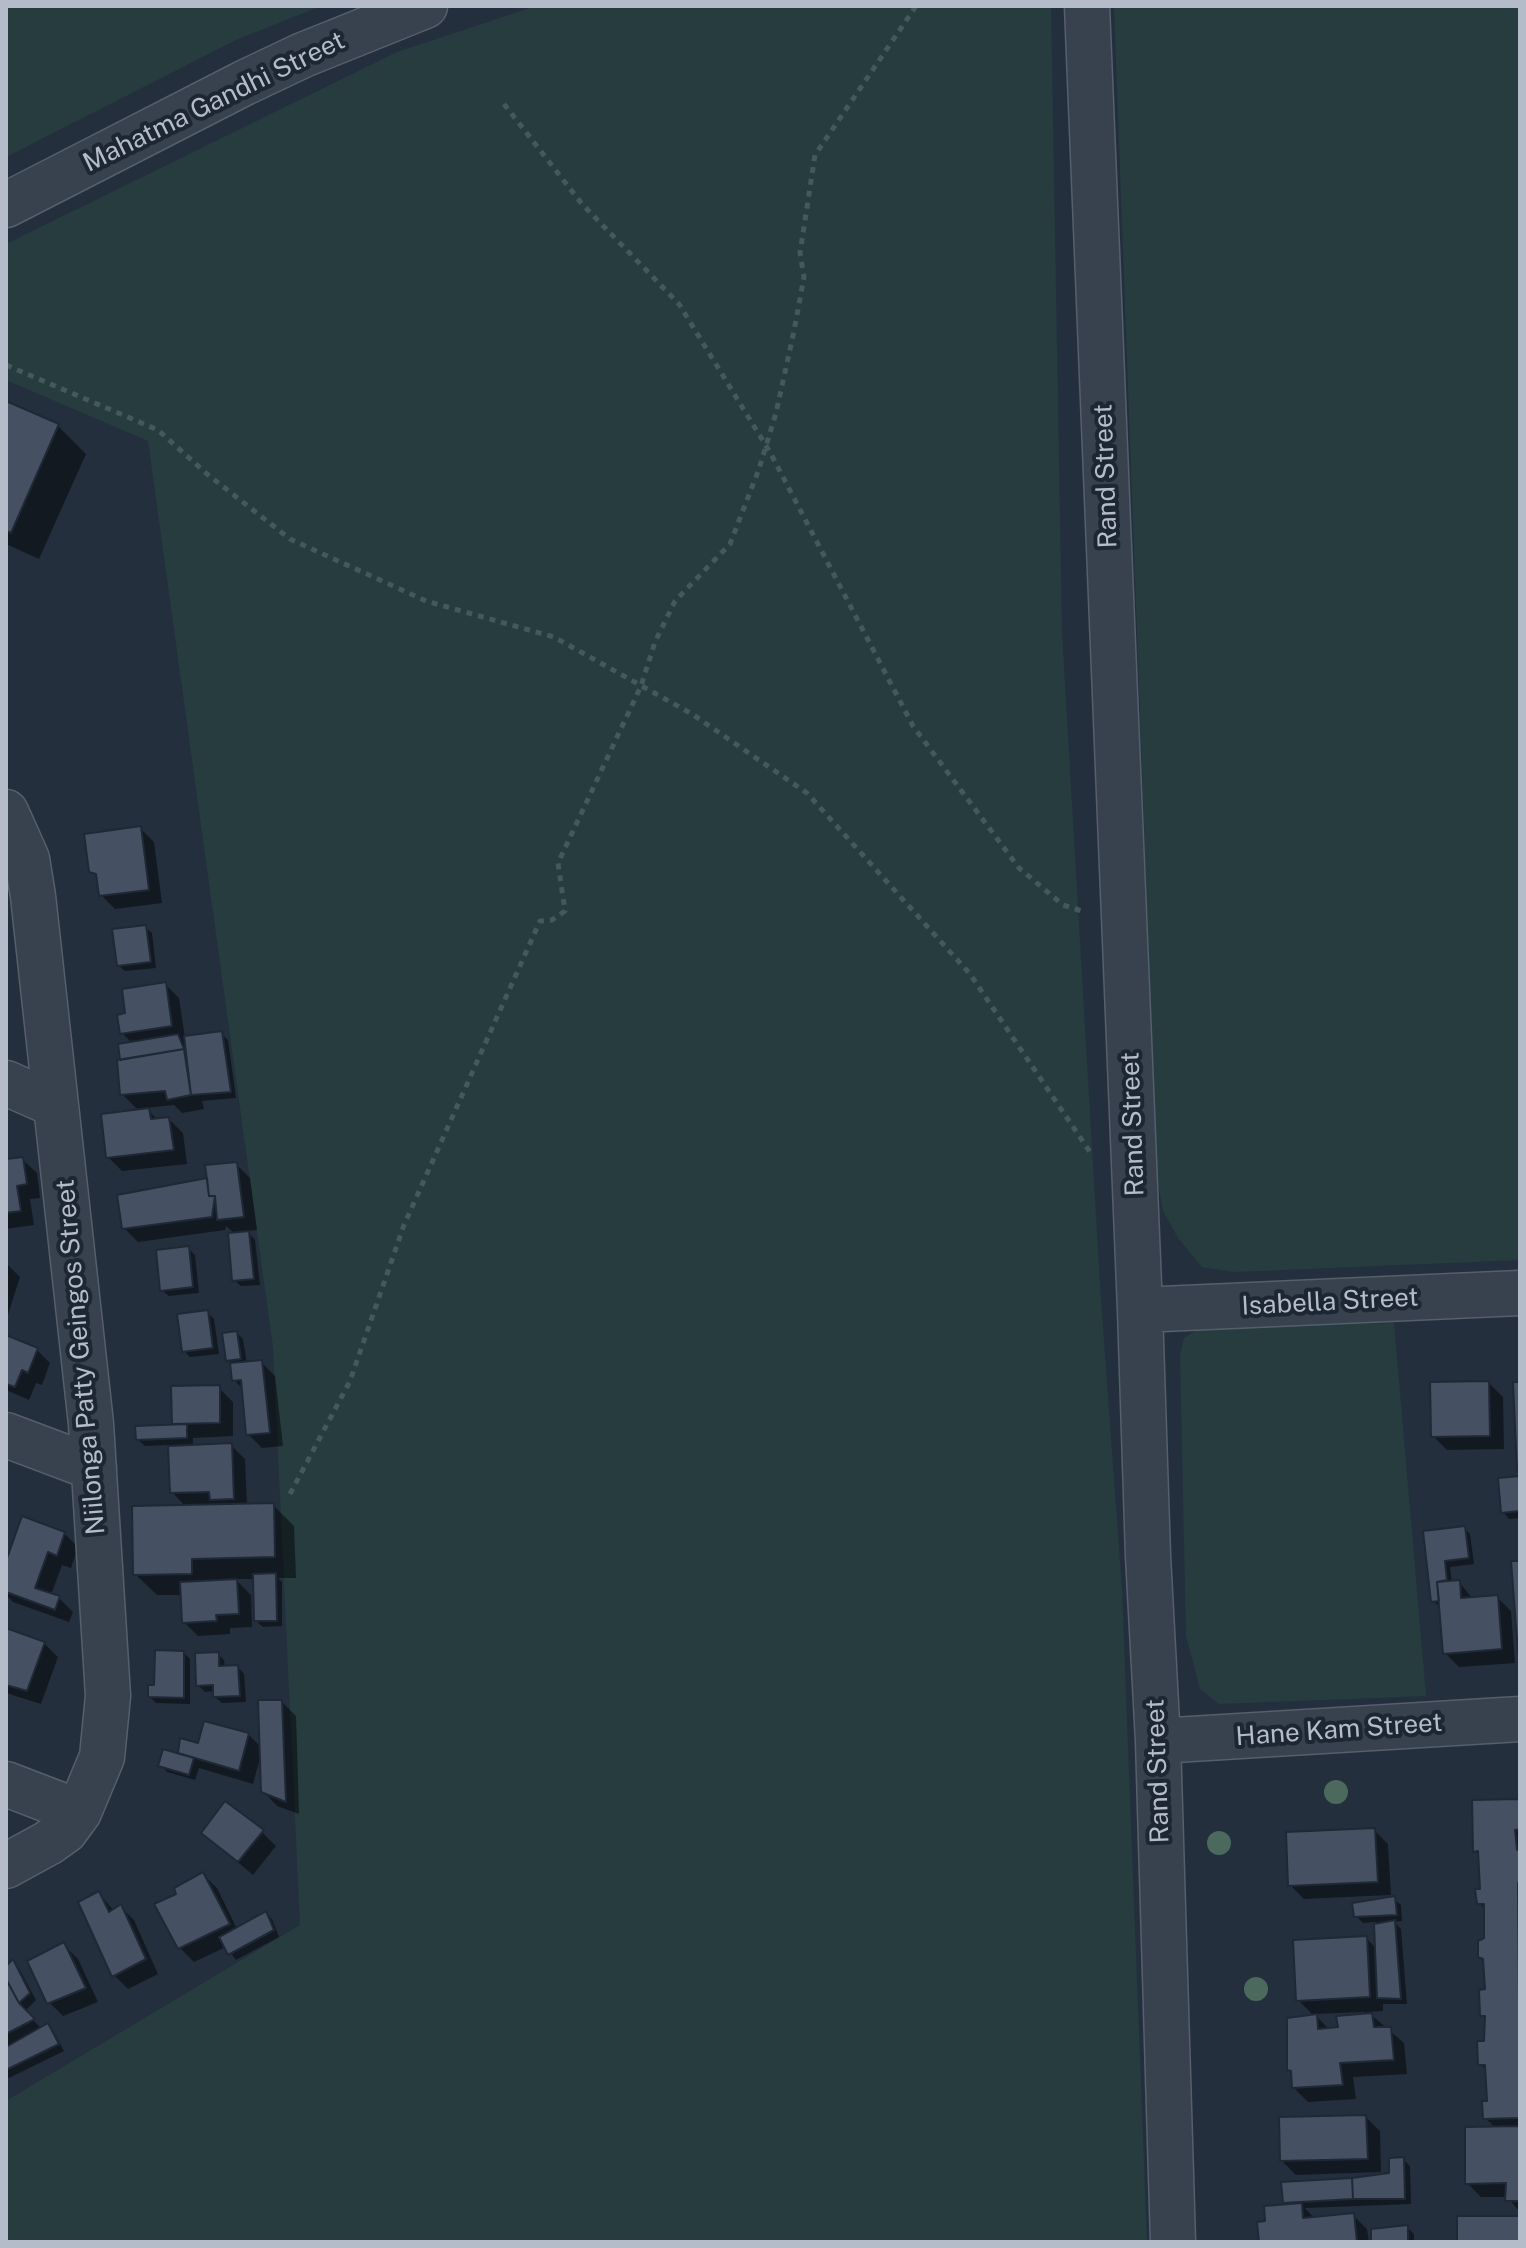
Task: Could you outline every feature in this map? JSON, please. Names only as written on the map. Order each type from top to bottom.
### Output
[{"type":"street","name":"Mahatma Gandhi Street","points":[[6,205],[244,83],[303,55],[425,6]]},
{"type":"street","name":"Rand Street","points":[[1087,6],[1148,1556],[1158,1741],[1173,2242]]},
{"type":"street","name":"Niilonga Patty Geingos Street","points":[[6,812],[27,859],[56,1105],[91,1424],[108,1696],[102,1757],[79,1812],[65,1831],[6,1866]]},
{"type":"street","points":[[6,1083],[56,1105]]},
{"type":"street","name":"Isabella Street","points":[[1140,1310],[1520,1293]]},
{"type":"street","points":[[6,1435],[94,1468]]},
{"type":"street","name":"Hane Kam Street","points":[[1158,1741],[1520,1719]]},
{"type":"street","points":[[6,1784],[79,1812]]},
{"type":"path","points":[[290,1494],[350,1381],[404,1225],[527,948],[540,921],[552,920],[565,911],[558,863],[641,686],[655,642],[675,601],[730,544],[776,413],[804,277],[800,253],[815,155],[916,6]]},
{"type":"path","points":[[504,104],[582,204],[679,304],[766,446],[913,726],[1019,868],[1063,905],[1091,914]]},
{"type":"path","points":[[6,365],[158,430],[207,474],[290,539],[426,601],[554,637],[692,714],[807,793],[970,974],[1093,1156]]},
{"type":"green space","points":[[6,6],[321,6],[236,40],[6,157]]},
{"type":"green space","points":[[536,6],[1051,6],[1062,632],[1100,1285],[1122,1590],[1147,2242],[6,2242],[6,2101],[300,1925],[273,1347],[148,441],[6,380],[6,244],[397,52]]},
{"type":"green space","points":[[1114,6],[1520,6],[1520,1260],[1235,1272],[1202,1267],[1178,1238],[1163,1211],[1157,1179]]},
{"type":"green space","points":[[1394,1323],[1426,1696],[1219,1704],[1200,1689],[1186,1636],[1180,1355],[1184,1338],[1200,1328]]},
{"type":"building","points":[[6,401],[59,424],[11,533],[6,531]]},
{"type":"building","points":[[141,826],[149,890],[99,896],[96,874],[89,872],[84,834]]},
{"type":"building","points":[[146,925],[151,962],[117,966],[112,929]]},
{"type":"building","points":[[166,982],[172,1026],[120,1034],[117,1015],[125,1013],[122,989]]},
{"type":"building","points":[[222,1031],[231,1092],[191,1095],[184,1036]]},
{"type":"building","points":[[178,1034],[184,1049],[120,1060],[118,1044]]},
{"type":"building","points":[[184,1049],[191,1095],[167,1100],[165,1091],[120,1095],[117,1060]]},
{"type":"building","points":[[149,1108],[151,1119],[169,1117],[174,1150],[106,1158],[101,1114]]},
{"type":"building","points":[[23,1157],[27,1184],[17,1186],[21,1211],[6,1213],[6,1159]]},
{"type":"building","points":[[237,1162],[244,1217],[217,1220],[215,1196],[209,1196],[205,1165]]},
{"type":"building","points":[[207,1178],[209,1196],[215,1196],[212,1217],[122,1229],[117,1195]]},
{"type":"building","points":[[249,1231],[254,1279],[232,1281],[228,1233]]},
{"type":"building","points":[[189,1246],[193,1287],[160,1291],[156,1250]]},
{"type":"building","points":[[208,1310],[213,1348],[182,1352],[177,1314]]},
{"type":"building","points":[[237,1331],[241,1359],[226,1361],[222,1333]]},
{"type":"building","points":[[6,1335],[38,1348],[28,1373],[22,1370],[15,1387],[6,1384]]},
{"type":"building","points":[[262,1360],[270,1433],[246,1435],[241,1380],[232,1381],[230,1363]]},
{"type":"building","points":[[1489,1381],[1490,1436],[1431,1437],[1430,1382]]},
{"type":"building","points":[[1513,1382],[1520,1382],[1520,1470],[1517,1470]]},
{"type":"building","points":[[220,1385],[220,1423],[172,1424],[171,1386]]},
{"type":"building","points":[[187,1424],[187,1438],[136,1440],[135,1426]]},
{"type":"building","points":[[232,1443],[234,1499],[210,1500],[209,1492],[170,1493],[168,1446]]},
{"type":"building","points":[[1520,1476],[1520,1511],[1501,1513],[1498,1478]]},
{"type":"building","points":[[274,1503],[275,1557],[192,1559],[192,1574],[133,1575],[132,1506]]},
{"type":"building","points":[[22,1516],[65,1532],[57,1556],[48,1552],[35,1588],[60,1596],[55,1610],[6,1592],[6,1561]]},
{"type":"building","points":[[1465,1526],[1469,1558],[1445,1561],[1447,1580],[1437,1582],[1439,1601],[1431,1602],[1423,1531]]},
{"type":"building","points":[[1511,1561],[1520,1561],[1520,1652],[1518,1652]]},
{"type":"building","points":[[276,1573],[277,1621],[254,1621],[253,1574]]},
{"type":"building","points":[[237,1579],[239,1614],[216,1615],[217,1621],[182,1623],[180,1582]]},
{"type":"building","points":[[1460,1580],[1461,1598],[1498,1595],[1502,1649],[1443,1654],[1437,1582]]},
{"type":"building","points":[[6,1628],[45,1642],[27,1691],[6,1685]]},
{"type":"building","points":[[155,1650],[184,1651],[184,1698],[148,1697],[148,1685],[154,1685]]},
{"type":"building","points":[[219,1652],[219,1666],[238,1665],[240,1696],[213,1697],[213,1685],[196,1686],[195,1653]]},
{"type":"building","points":[[258,1700],[282,1700],[286,1802],[261,1792]]},
{"type":"building","points":[[204,1721],[249,1733],[239,1771],[178,1753],[180,1738],[198,1743]]},
{"type":"building","points":[[163,1749],[194,1758],[189,1775],[158,1766]]},
{"type":"building","points":[[1519,1799],[1520,1829],[1515,1830],[1517,1850],[1520,1850],[1520,2118],[1483,2119],[1482,2101],[1487,2101],[1485,2065],[1478,2065],[1477,2041],[1484,2041],[1485,2016],[1480,2016],[1479,1990],[1485,1989],[1478,1941],[1484,1938],[1484,1904],[1477,1904],[1475,1889],[1480,1889],[1478,1851],[1473,1852],[1472,1800]]},
{"type":"building","points":[[225,1801],[264,1830],[238,1862],[201,1833]]},
{"type":"building","points":[[1375,1828],[1378,1882],[1288,1886],[1286,1832]]},
{"type":"building","points":[[203,1872],[230,1924],[178,1949],[154,1904],[176,1894],[174,1888]]},
{"type":"building","points":[[99,1891],[109,1912],[121,1904],[146,1959],[112,1977],[78,1902]]},
{"type":"building","points":[[1395,1896],[1397,1915],[1354,1917],[1352,1903]]},
{"type":"building","points":[[266,1911],[274,1930],[228,1955],[219,1937]]},
{"type":"building","points":[[1395,1920],[1401,1999],[1377,1998],[1374,1924]]},
{"type":"building","points":[[1367,1936],[1370,1997],[1296,2001],[1293,1940]]},
{"type":"building","points":[[64,1942],[86,1988],[47,2004],[27,1961]]},
{"type":"building","points":[[13,1959],[30,1993],[19,2003],[6,1979],[6,1966]]},
{"type":"building","points":[[6,1979],[19,2003],[35,2019],[6,2034]]},
{"type":"building","points":[[1372,2013],[1374,2027],[1391,2027],[1394,2060],[1340,2063],[1343,2085],[1292,2088],[1291,2071],[1287,2070],[1287,2018],[1317,2014],[1318,2029],[1338,2027],[1336,2016]]},
{"type":"building","points":[[48,2023],[59,2044],[6,2070],[6,2047]]},
{"type":"building","points":[[1366,2115],[1368,2159],[1280,2161],[1279,2117]]},
{"type":"building","points":[[1520,2126],[1520,2201],[1505,2201],[1506,2183],[1465,2184],[1465,2127]]},
{"type":"building","points":[[1404,2157],[1405,2199],[1353,2199],[1352,2178],[1389,2173],[1389,2158]]},
{"type":"building","points":[[1352,2178],[1353,2199],[1283,2203],[1281,2182]]},
{"type":"building","points":[[1302,2203],[1303,2218],[1354,2213],[1357,2242],[1259,2242],[1257,2222],[1265,2221],[1264,2206]]},
{"type":"building","points":[[1457,2216],[1520,2216],[1520,2242],[1457,2242]]},
{"type":"building","points":[[1408,2225],[1408,2242],[1371,2242],[1371,2229]]}]
